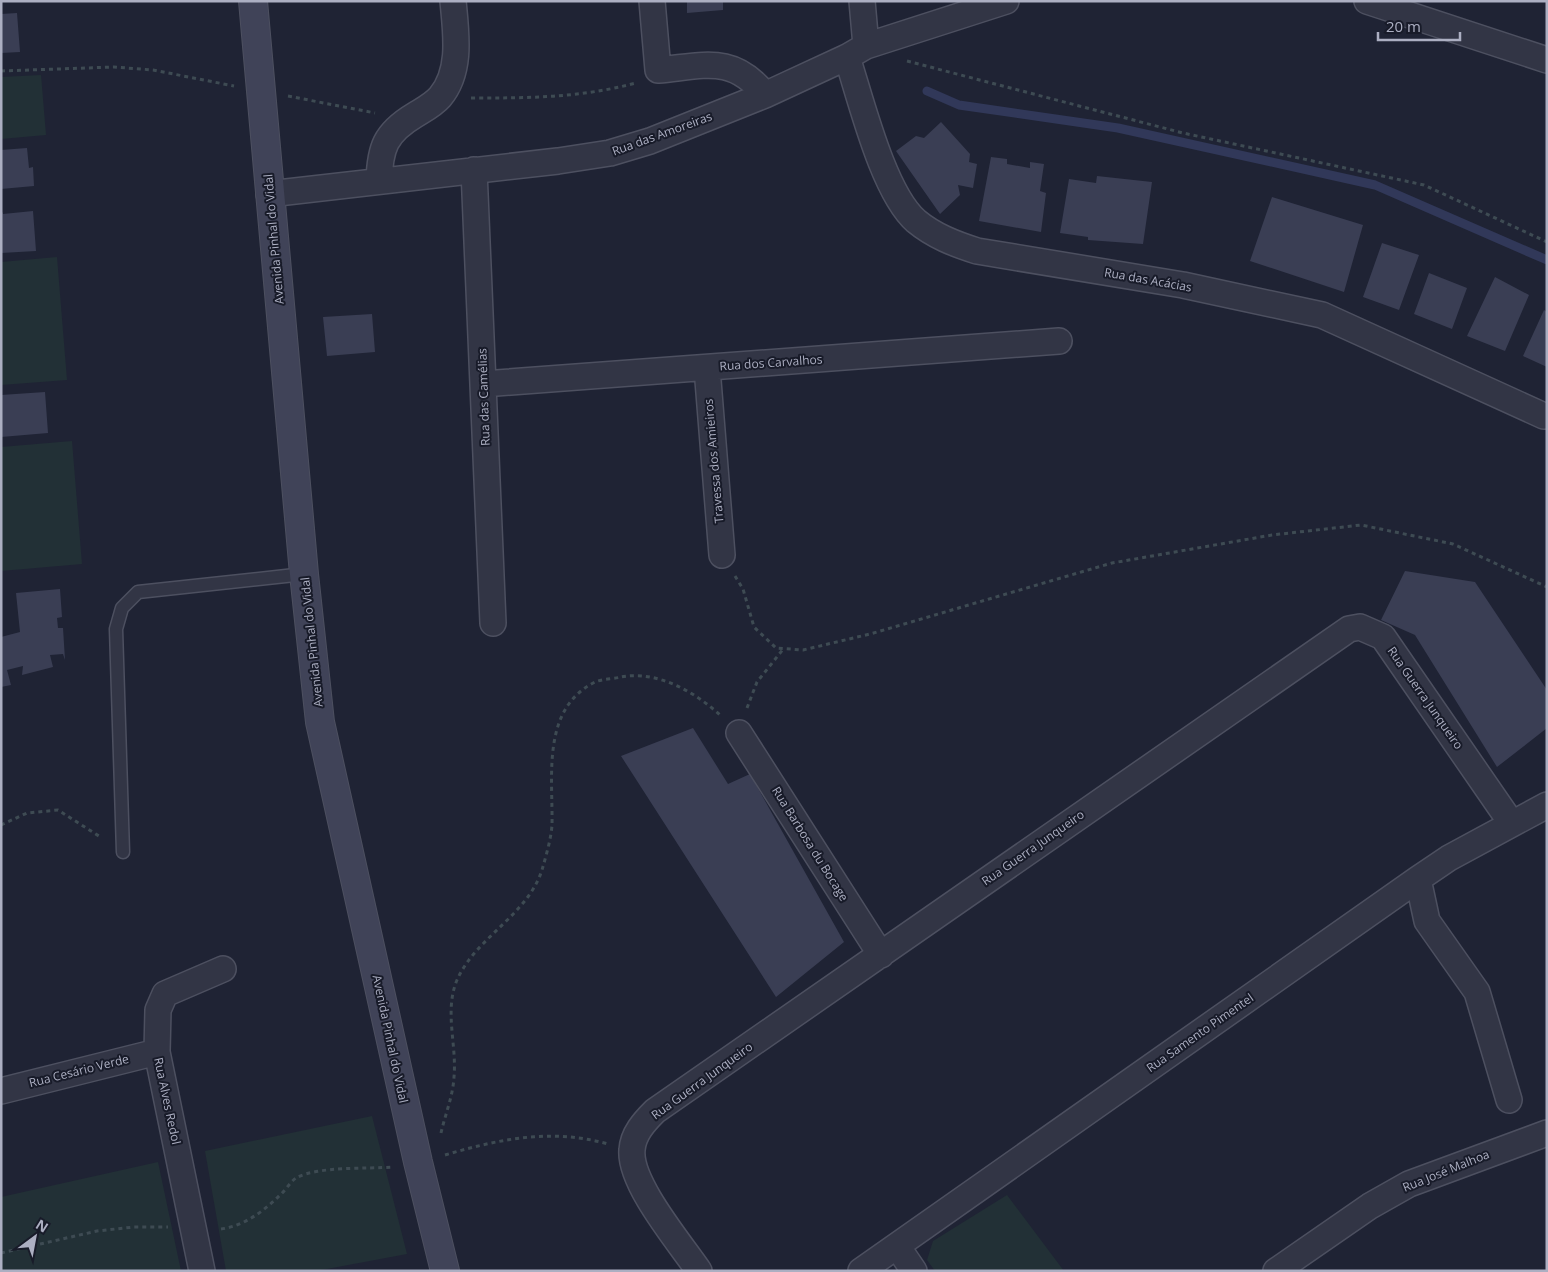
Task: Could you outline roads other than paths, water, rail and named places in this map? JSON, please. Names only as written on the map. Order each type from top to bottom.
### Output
[{"type":"street","name":"Avenida Pinhal do Vidal","points":[[253,1],[304,574],[320,722],[427,1160],[445,1271]]},
{"type":"street","points":[[378,181],[380,156],[384,144],[392,132],[403,122],[440,97],[450,80],[454,64],[456,41],[453,1]]},
{"type":"street","points":[[652,1],[658,70],[713,65],[727,67],[743,73],[765,95]]},
{"type":"street","name":"Rua das Acácias","points":[[862,1],[856,52],[886,173],[904,208],[915,220],[931,232],[953,244],[977,251],[1183,285],[1322,315],[1544,416]]},
{"type":"street","name":"Rua das Amoreiras","points":[[269,194],[610,153],[650,141],[765,95],[856,52],[1006,1]]},
{"type":"street","points":[[1367,1],[1547,60]]},
{"type":"street","name":"Rua das Camélias","points":[[474,170],[493,623]]},
{"type":"street","name":"Rua dos Carvalhos","points":[[483,384],[1060,341]]},
{"type":"street","name":"Travessa dos Amieiros","points":[[706,368],[722,555]]},
{"type":"street","name":"Rua Guerra Junqueiro","points":[[699,1271],[636,1177],[632,1150],[642,1125],[655,1111],[1349,629],[1360,627],[1383,637],[1512,824]]},
{"type":"street","name":"Rua Barbosa du Bocage","points":[[743,738],[881,955]]},
{"type":"street","name":"Rua Samento Pimentel","points":[[861,1271],[1418,879],[1449,858],[1547,805]]},
{"type":"street","points":[[1418,879],[1427,921],[1477,992],[1510,1100]]},
{"type":"street","name":"Rua Alves Redol","points":[[202,1271],[157,1052],[158,1010],[165,994],[223,969]]},
{"type":"street","name":"Rua Cesário Verde","points":[[1,1090],[157,1052]]},
{"type":"street","name":"Rua José Malhoa","points":[[1276,1271],[1370,1206],[1409,1184],[1547,1133]]},
{"type":"street","points":[[897,1246],[914,1271]]},
{"type":"lane","points":[[123,852],[116,629],[122,608],[138,592],[304,574]]},
{"type":"waterway","points":[[927,91],[959,105],[1118,128],[1375,185],[1547,260]]}]
